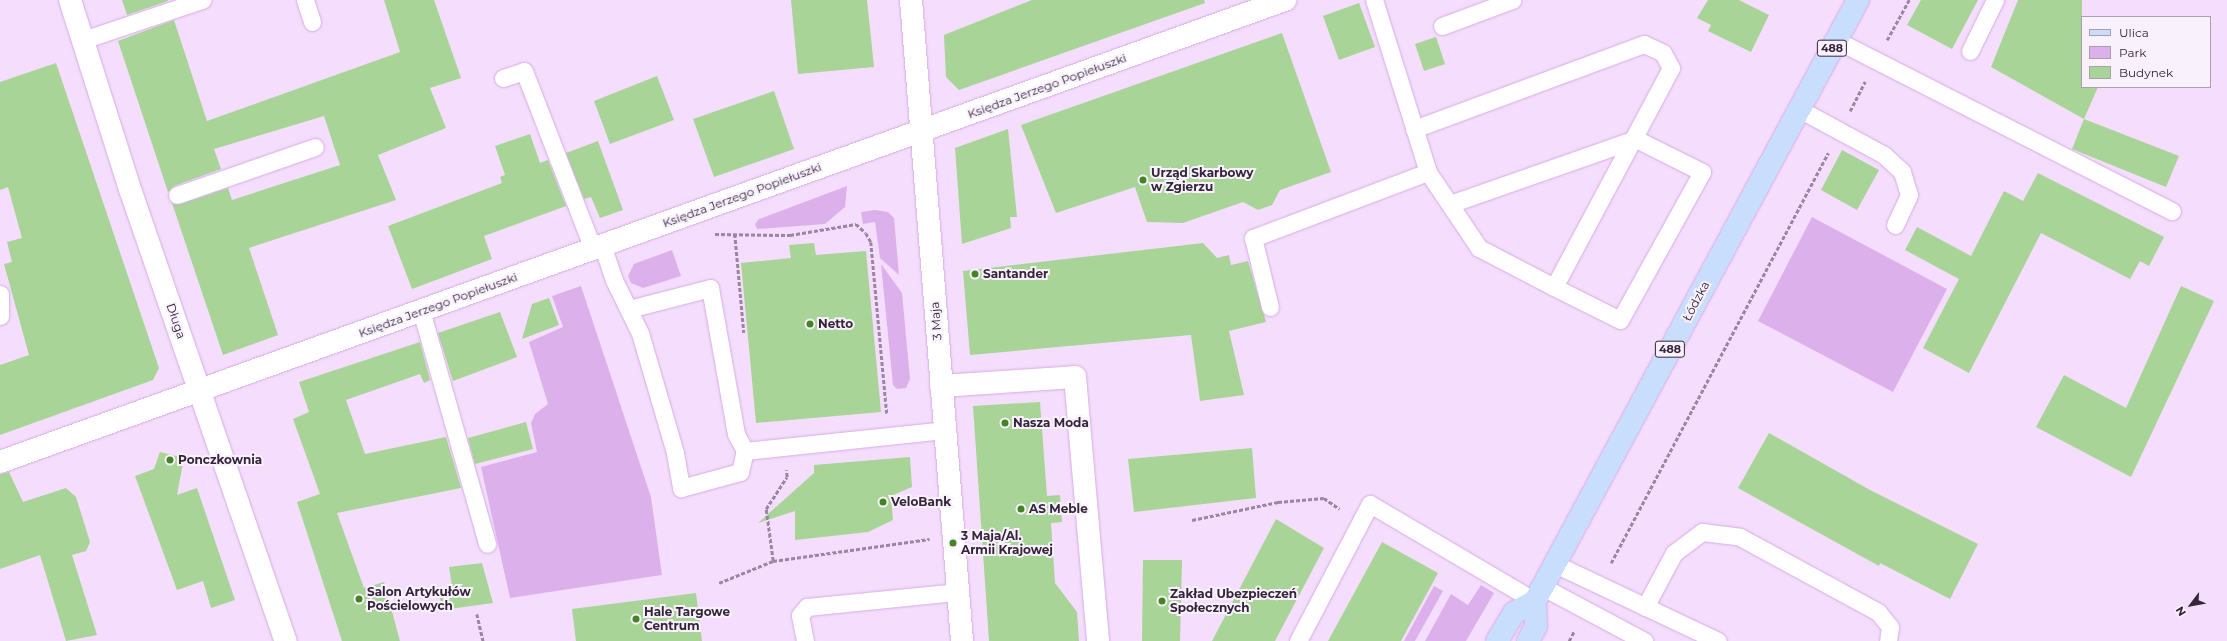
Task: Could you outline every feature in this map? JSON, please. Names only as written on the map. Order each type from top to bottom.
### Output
[{"type":"main road","name":"Łódzka","points":[[1539,594],[1858,0]]},
{"type":"main road","points":[[1497,641],[1514,613],[1539,594]]},
{"type":"main road","name":"488","points":[[1528,641],[1536,626],[1539,594]]},
{"type":"street","name":"Długa","points":[[70,0],[142,207],[201,392],[286,641]]},
{"type":"street","name":"3 Maja","points":[[911,0],[944,430],[962,641]]},
{"type":"street","name":"Księdza Jerzego Popiełuszki","points":[[0,462],[152,405],[201,392],[421,310],[1275,2]]},
{"type":"street","points":[[941,386],[1075,377],[1098,641]]},
{"type":"lane","points":[[83,40],[202,0]]},
{"type":"lane","points":[[305,0],[312,22]]},
{"type":"lane","points":[[1374,0],[1428,172],[1479,248],[1620,320],[1702,172],[1636,139],[1450,204]]},
{"type":"lane","points":[[1442,26],[1512,0]]},
{"type":"lane","points":[[1970,51],[1995,0]]},
{"type":"lane","points":[[1836,40],[2172,211]]},
{"type":"lane","points":[[1414,129],[1644,44],[1662,53],[1671,68],[1636,139],[1554,287]]},
{"type":"lane","points":[[503,78],[524,71],[598,247],[629,309],[661,402],[682,488],[740,472],[745,451],[736,434],[710,288],[629,309]]},
{"type":"lane","points":[[1799,109],[1884,155],[1902,172],[1909,195],[1895,225]]},
{"type":"lane","points":[[177,195],[315,147]]},
{"type":"lane","points":[[1270,307],[1253,238],[1428,172]]},
{"type":"lane","points":[[0,294],[0,316]]},
{"type":"lane","points":[[421,310],[487,544]]},
{"type":"lane","points":[[745,451],[785,445],[944,430]]},
{"type":"lane","points":[[1298,641],[1370,504],[1539,594],[1644,641]]},
{"type":"lane","points":[[1645,607],[1674,553],[1702,532],[1740,537],[1878,612],[1890,627],[1888,641]]},
{"type":"lane","points":[[1555,564],[1718,641]]},
{"type":"lane","points":[[805,641],[800,616],[807,607],[958,592]]},
{"type":"path","points":[[1599,585],[1909,0]]},
{"type":"path","points":[[708,234],[790,235],[856,224],[866,233],[871,242],[887,416]]},
{"type":"path","points":[[735,234],[745,338]]},
{"type":"path","points":[[880,416],[894,415]]},
{"type":"path","points":[[773,561],[766,509],[787,476],[785,445]]},
{"type":"path","points":[[1192,520],[1278,502],[1324,498],[1361,522]]},
{"type":"path","points":[[719,583],[773,561],[929,539]]},
{"type":"path","points":[[477,614],[483,641]]},
{"type":"path","points":[[1569,641],[1577,627]]},
{"type":"green space","points":[[847,186],[845,207],[825,224],[757,229],[755,224],[759,219]]},
{"type":"green space","points":[[875,210],[888,212],[894,218],[899,275],[880,258],[875,222],[863,224],[861,212]]},
{"type":"green space","points":[[1812,217],[1947,289],[1893,392],[1758,321]]},
{"type":"green space","points":[[672,250],[681,276],[643,288],[631,283],[628,276],[634,264]]},
{"type":"green space","points":[[881,264],[902,293],[910,379],[906,388],[897,389],[893,385]]},
{"type":"green space","points":[[581,286],[651,497],[662,575],[510,598],[481,467],[537,452],[531,423],[535,414],[548,404],[529,342],[563,327],[552,296]]},
{"type":"green space","points":[[1481,585],[1494,593],[1466,641],[1425,641],[1451,594],[1468,605]]},
{"type":"green space","points":[[1434,586],[1443,591],[1415,641],[1404,641]]},
{"type":"building","points":[[122,0],[168,0],[168,1],[127,15]]},
{"type":"building","points":[[384,0],[434,0],[461,78],[430,88],[446,128],[378,155],[396,200],[249,248],[278,335],[223,355],[172,203],[180,204],[228,188],[232,200],[340,165],[324,116],[214,149],[221,169],[174,186],[168,192],[118,41],[174,20],[207,121],[400,52]]},
{"type":"building","points":[[791,0],[867,0],[874,67],[798,74]]},
{"type":"building","points":[[1032,0],[1204,0],[1205,3],[959,90],[946,77],[944,35]]},
{"type":"building","points":[[1708,0],[1739,0],[1769,15],[1751,52],[1708,31],[1711,25],[1697,18]]},
{"type":"building","points":[[1921,0],[1978,0],[1952,49],[1907,25]]},
{"type":"building","points":[[2018,0],[2082,0],[2081,88],[2098,88],[2084,119],[1991,67]]},
{"type":"building","points":[[1359,3],[1375,47],[1339,60],[1323,16]]},
{"type":"building","points":[[1282,33],[1331,172],[1280,190],[1272,205],[1258,210],[1243,202],[1183,223],[1147,222],[1135,187],[1056,213],[1021,125]]},
{"type":"building","points":[[1436,37],[1445,64],[1424,71],[1415,44]]},
{"type":"building","points":[[56,63],[159,368],[153,380],[0,435],[0,365],[29,355],[4,264],[12,262],[7,242],[22,238],[8,187],[0,190],[0,82]]},
{"type":"building","points":[[657,76],[674,120],[610,144],[594,101]]},
{"type":"building","points":[[774,91],[794,149],[714,177],[693,119]]},
{"type":"building","points":[[2084,119],[2179,156],[2166,187],[2072,149]]},
{"type":"building","points":[[1008,129],[1017,217],[1010,217],[1011,228],[962,244],[955,148]]},
{"type":"building","points":[[530,134],[540,163],[548,160],[566,206],[484,236],[492,259],[412,289],[388,226],[502,183],[500,177],[505,175],[495,146]]},
{"type":"building","points":[[598,141],[623,210],[600,218],[591,197],[584,199],[566,153]]},
{"type":"building","points":[[1842,150],[1879,170],[1857,210],[1821,190]]},
{"type":"building","points":[[2038,173],[2164,237],[2149,266],[2140,261],[2130,279],[2041,233],[1969,373],[1923,348],[1959,279],[1905,250],[1917,227],[1971,256],[2004,191],[2023,201]]},
{"type":"building","name":"Netto","points":[[814,243],[816,255],[866,251],[881,412],[756,423],[741,263],[791,258],[789,245]]},
{"type":"building","points":[[1203,243],[1217,258],[1229,255],[1231,265],[1248,261],[1266,322],[1229,331],[1244,395],[1200,401],[1191,335],[970,355],[963,271]]},
{"type":"building","points":[[2181,286],[2214,301],[2131,477],[2036,427],[2064,375],[2126,408]]},
{"type":"building","points":[[549,298],[559,325],[522,339],[532,304]]},
{"type":"building","points":[[500,312],[517,357],[453,381],[438,333]]},
{"type":"building","points":[[420,342],[430,380],[424,383],[420,374],[346,400],[365,454],[446,437],[461,488],[337,513],[364,588],[384,582],[400,641],[342,641],[297,502],[320,494],[293,419],[309,412],[299,382]]},
{"type":"building","name":"AS Meble","points":[[1040,402],[1047,496],[1060,495],[1062,522],[1051,523],[1055,583],[1077,612],[1079,641],[989,641],[973,406]]},
{"type":"building","points":[[526,422],[533,449],[475,464],[468,438]]},
{"type":"building","points":[[1769,433],[1870,490],[1978,544],[1950,599],[1880,563],[1879,566],[1738,488]]},
{"type":"building","points":[[1252,448],[1256,498],[1134,512],[1128,459]]},
{"type":"building","points":[[160,452],[184,458],[177,495],[197,488],[235,600],[211,608],[203,581],[177,590],[135,476],[154,469]]},
{"type":"building","points":[[910,457],[912,487],[891,496],[893,520],[868,532],[795,540],[795,511],[758,523],[814,473],[814,465]]},
{"type":"building","points":[[9,472],[23,502],[66,488],[76,497],[90,542],[86,551],[72,555],[97,635],[66,641],[40,555],[0,569],[0,474]]},
{"type":"building","points":[[1276,519],[1324,548],[1275,641],[1212,641]]},
{"type":"building","points":[[1382,542],[1438,573],[1401,641],[1328,641]]},
{"type":"building","name":"Zakład Ubezpieczeń Społecznych","points":[[1143,560],[1182,560],[1180,641],[1142,641]]},
{"type":"building","points":[[482,563],[493,603],[442,610],[438,588],[452,586],[449,567]]},
{"type":"building","name":"Hale Targowe Centrum","points":[[696,593],[702,641],[576,641],[572,609]]},
{"type":"place","name":"Urząd Skarbowy w Zgierzu","points":[[1143,180]]},
{"type":"place","name":"Santander","points":[[975,274]]},
{"type":"place","name":"Netto","points":[[810,324]]},
{"type":"place","name":"Nasza Moda","points":[[1005,423]]},
{"type":"place","name":"Ponczkownia","points":[[170,460]]},
{"type":"place","name":"VeloBank","points":[[883,502]]},
{"type":"place","name":"AS Meble","points":[[1021,509]]},
{"type":"place","name":"3 Maja/Al. Armii Krajowej","points":[[953,543]]},
{"type":"place","name":"Salon Artykułów Pościelowych","points":[[359,599]]},
{"type":"place","name":"Zakład Ubezpieczeń Społecznych","points":[[1162,601]]},
{"type":"place","name":"Hale Targowe Centrum","points":[[636,619]]}]
